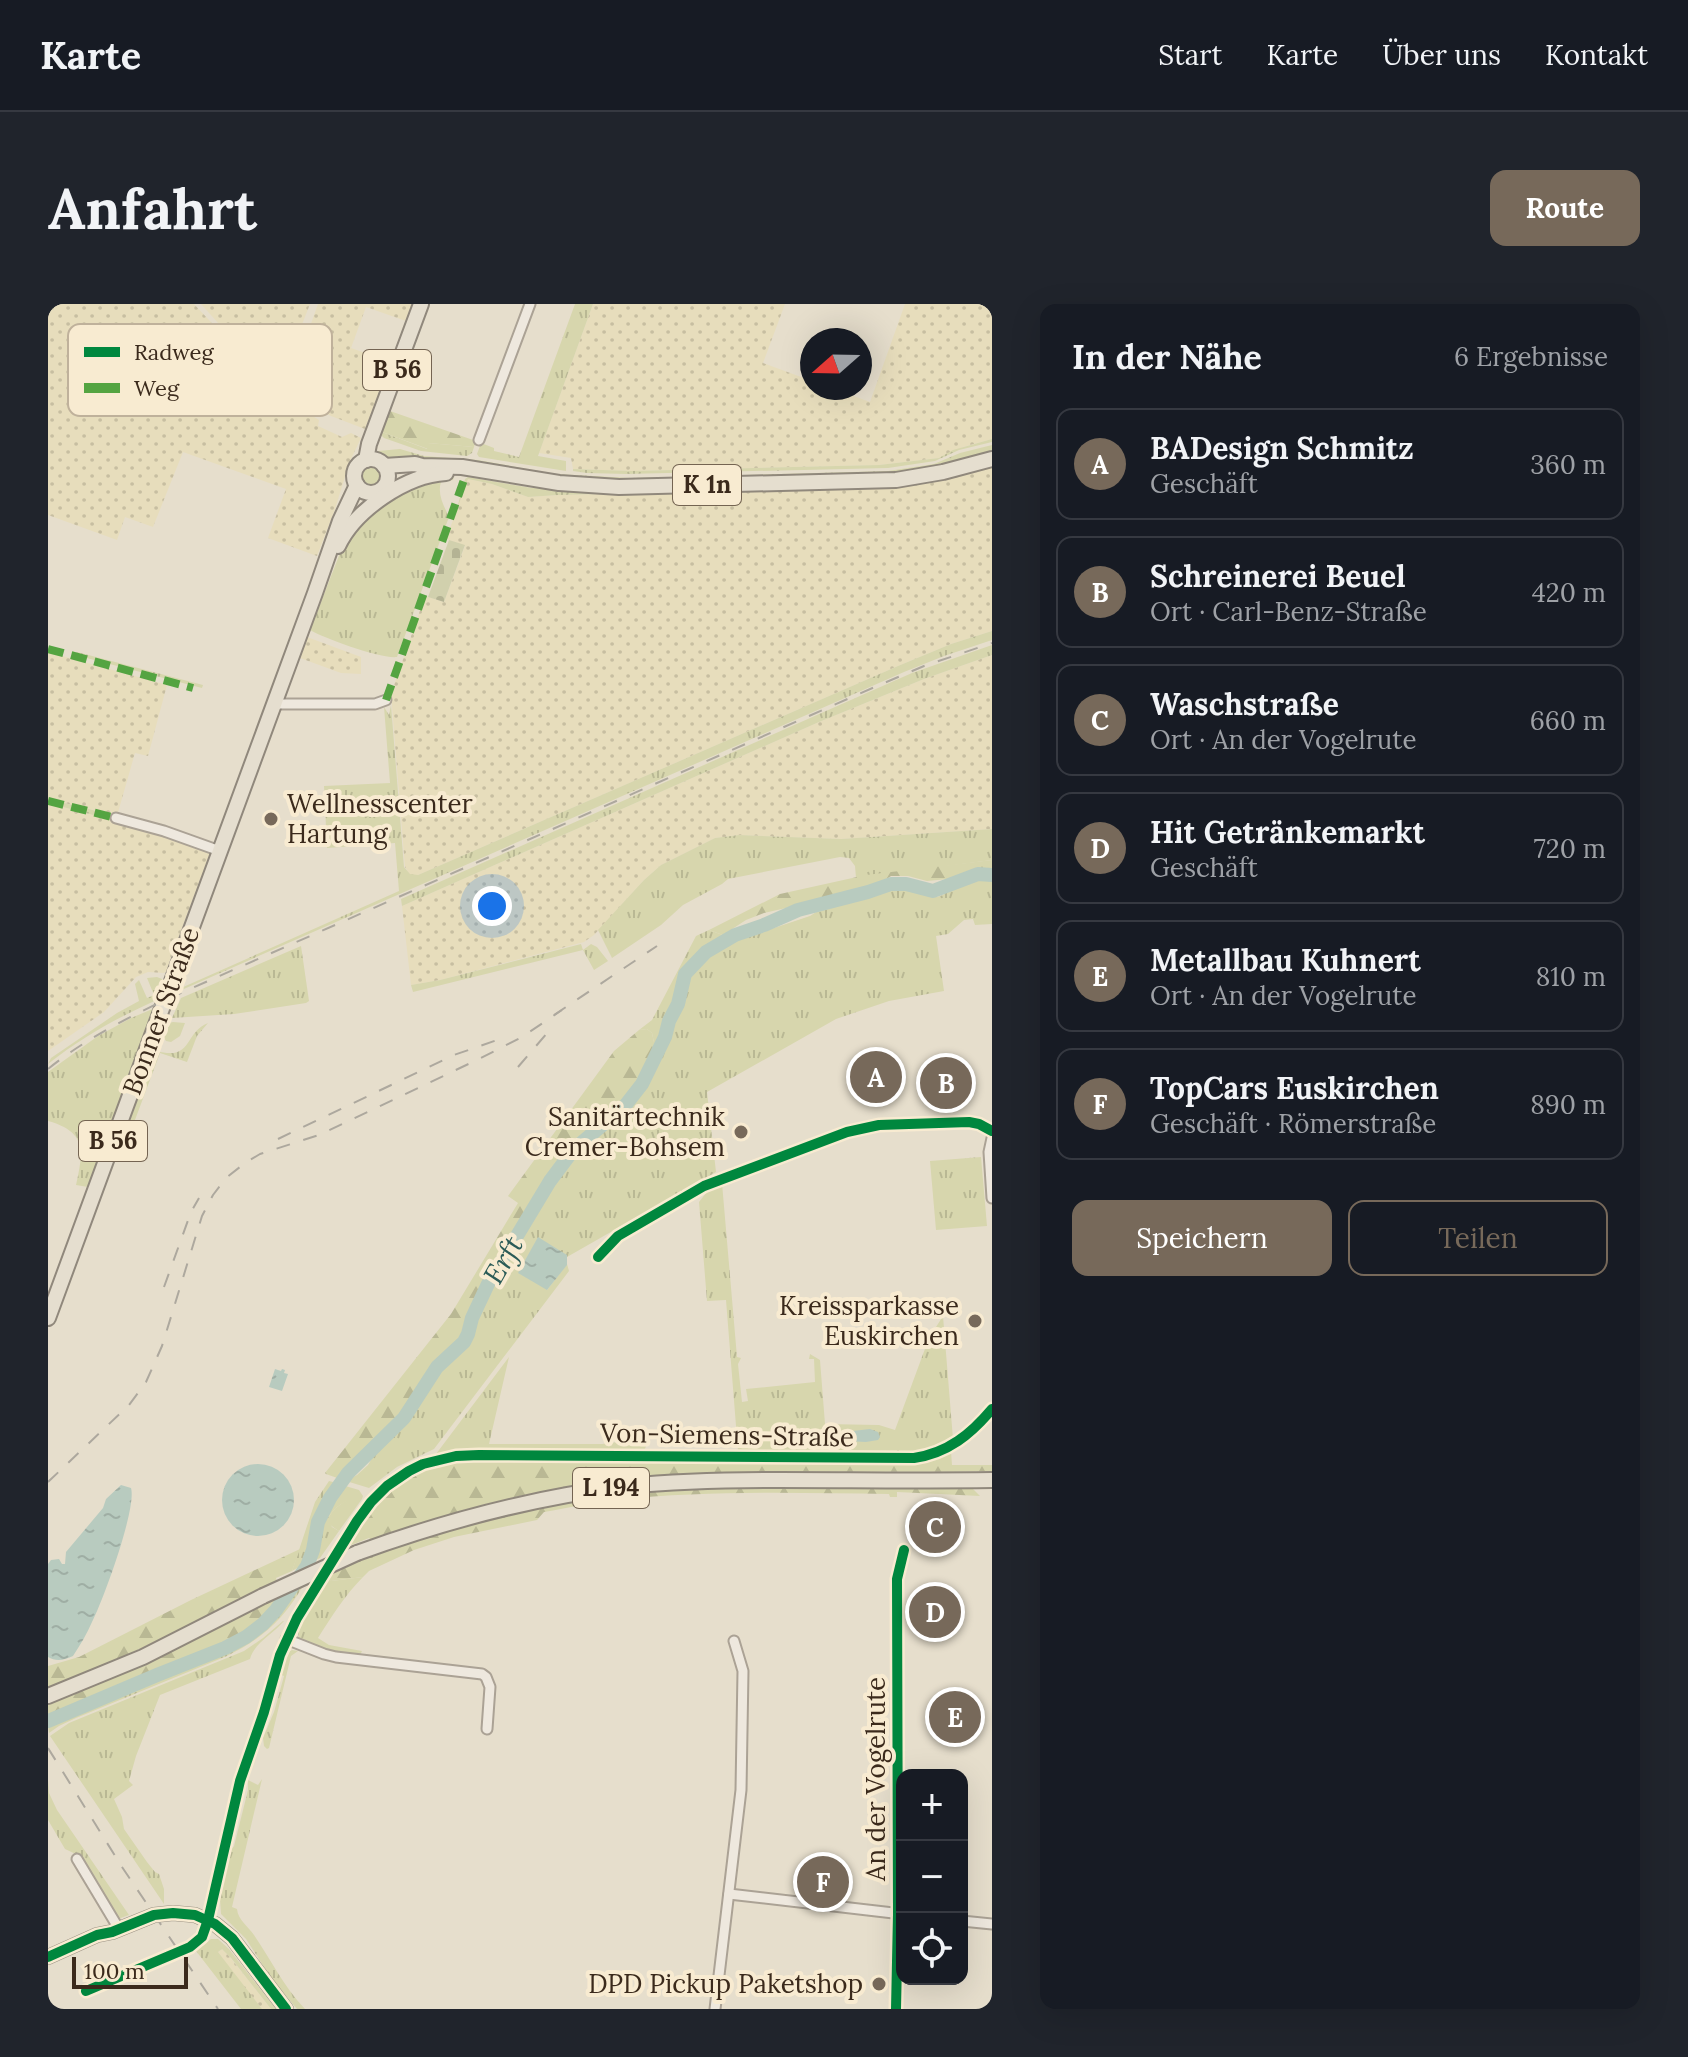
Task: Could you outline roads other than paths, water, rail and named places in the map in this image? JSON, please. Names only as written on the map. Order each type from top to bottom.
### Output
[{"type":"main road","name":"B 56","points":[[379,466],[369,444],[421,304]]},
{"type":"main road","name":"K 1n","points":[[949,470],[958,461],[992,452]]},
{"type":"main road","name":"K 1n","points":[[379,466],[462,467],[593,487],[619,487],[879,481],[911,478],[992,459]]},
{"type":"main road","points":[[360,464],[379,466],[386,484],[374,492],[361,488],[354,477],[360,464]]},
{"type":"main road","name":"K 1n","points":[[320,577],[345,534],[359,517],[378,501],[424,477],[451,473],[530,486],[546,481]]},
{"type":"main road","name":"B 56","points":[[274,704],[343,514],[361,488]]},
{"type":"main road","name":"Bonner Straße","points":[[48,1318],[274,704]]},
{"type":"main road","name":"L 194","points":[[48,1696],[132,1662],[357,1553],[481,1513],[549,1498],[629,1486],[749,1480],[992,1480]]},
{"type":"main road","points":[[48,1957],[144,1918],[188,1914],[223,1929],[286,2009]]},
{"type":"street","points":[[479,440],[530,304]]},
{"type":"street","points":[[274,704],[375,704],[386,700]]},
{"type":"street","points":[[116,818],[220,851]]},
{"type":"street","points":[[598,1257],[618,1236],[704,1186],[853,1130],[879,1125],[969,1122],[992,1131]]},
{"type":"street","points":[[992,1138],[989,1152],[992,1198]]},
{"type":"street","name":"Von-Siemens-Straße","points":[[208,1920],[237,1793],[286,1639],[339,1548],[371,1502],[400,1476],[423,1464],[445,1458],[498,1454],[927,1456],[966,1436],[992,1409]]},
{"type":"street","name":"An der Vogelrute","points":[[900,1913],[897,1579],[904,1550]]},
{"type":"street","points":[[286,1639],[336,1657],[482,1674],[490,1687],[487,1729]]},
{"type":"street","points":[[715,2009],[741,1790],[743,1671],[734,1641]]},
{"type":"street","points":[[77,1859],[119,1929]]},
{"type":"street","points":[[729,1894],[896,1914]]},
{"type":"street","points":[[86,1991],[193,1946],[202,1937],[208,1920]]},
{"type":"street","points":[[968,1922],[992,1924]]},
{"type":"street","name":"An der Vogelrute","points":[[896,2009],[897,1985]]},
{"type":"water","points":[[538,1237],[567,1255],[567,1265],[547,1290],[518,1273]]},
{"type":"water","points":[[275,1369],[285,1370],[284,1373],[288,1374],[282,1391],[269,1387]]},
{"type":"water","points":[[870,1429],[878,1432],[878,1440],[866,1442],[822,1438],[835,1433]]},
{"type":"water","points":[[258,1464],[278,1470],[288,1480],[294,1500],[288,1520],[278,1530],[258,1536],[238,1530],[228,1520],[222,1500],[228,1480],[238,1470]]},
{"type":"water","points":[[121,1485],[131,1488],[129,1514],[104,1595],[73,1656],[51,1659],[48,1657],[48,1564],[51,1560],[59,1559],[65,1564],[66,1552],[103,1508],[106,1499]]},
{"type":"waterway","name":"Erft","points":[[48,1721],[225,1648],[246,1637],[276,1610],[307,1566],[318,1522],[330,1498],[348,1473],[404,1418],[437,1367],[464,1342],[488,1284],[550,1181],[574,1149],[624,1107],[642,1084],[678,1004],[685,974],[706,952],[735,935],[798,910],[891,884],[906,884],[933,891],[978,874],[992,875]]},
{"type":"railway","points":[[48,1069],[104,1031],[165,1000],[877,686],[992,643]]},
{"type":"railway","points":[[554,1015],[657,946]]},
{"type":"railway","points":[[48,1482],[129,1405],[146,1382],[162,1346],[202,1216],[226,1178],[260,1154],[319,1135],[479,1059],[522,1037],[562,1010]]},
{"type":"railway","points":[[518,1067],[554,1025]]},
{"type":"railway","points":[[278,1139],[454,1055],[503,1038]]},
{"type":"railway","points":[[164,1287],[199,1198]]},
{"type":"railway","points":[[48,1748],[122,1867],[218,2009]]},
{"type":"place","name":"Wellnesscenter Hartung","points":[[271,819]]},
{"type":"place","name":"BADesign Schmitz","points":[[876,1077]]},
{"type":"place","name":"Schreinerei Beuel","points":[[946,1083]]},
{"type":"place","name":"Sanitärtechnik Cremer-Bohsem","points":[[741,1132]]},
{"type":"place","name":"Kreissparkasse Euskirchen","points":[[975,1321]]},
{"type":"place","name":"Waschstraße","points":[[935,1527]]},
{"type":"place","name":"Hit Getränkemarkt","points":[[935,1612]]},
{"type":"place","name":"Metallbau Kuhnert","points":[[955,1717]]},
{"type":"place","name":"TopCars Euskirchen","points":[[823,1882]]},
{"type":"place","name":"DPD Pickup Paketshop","points":[[879,1984]]}]
